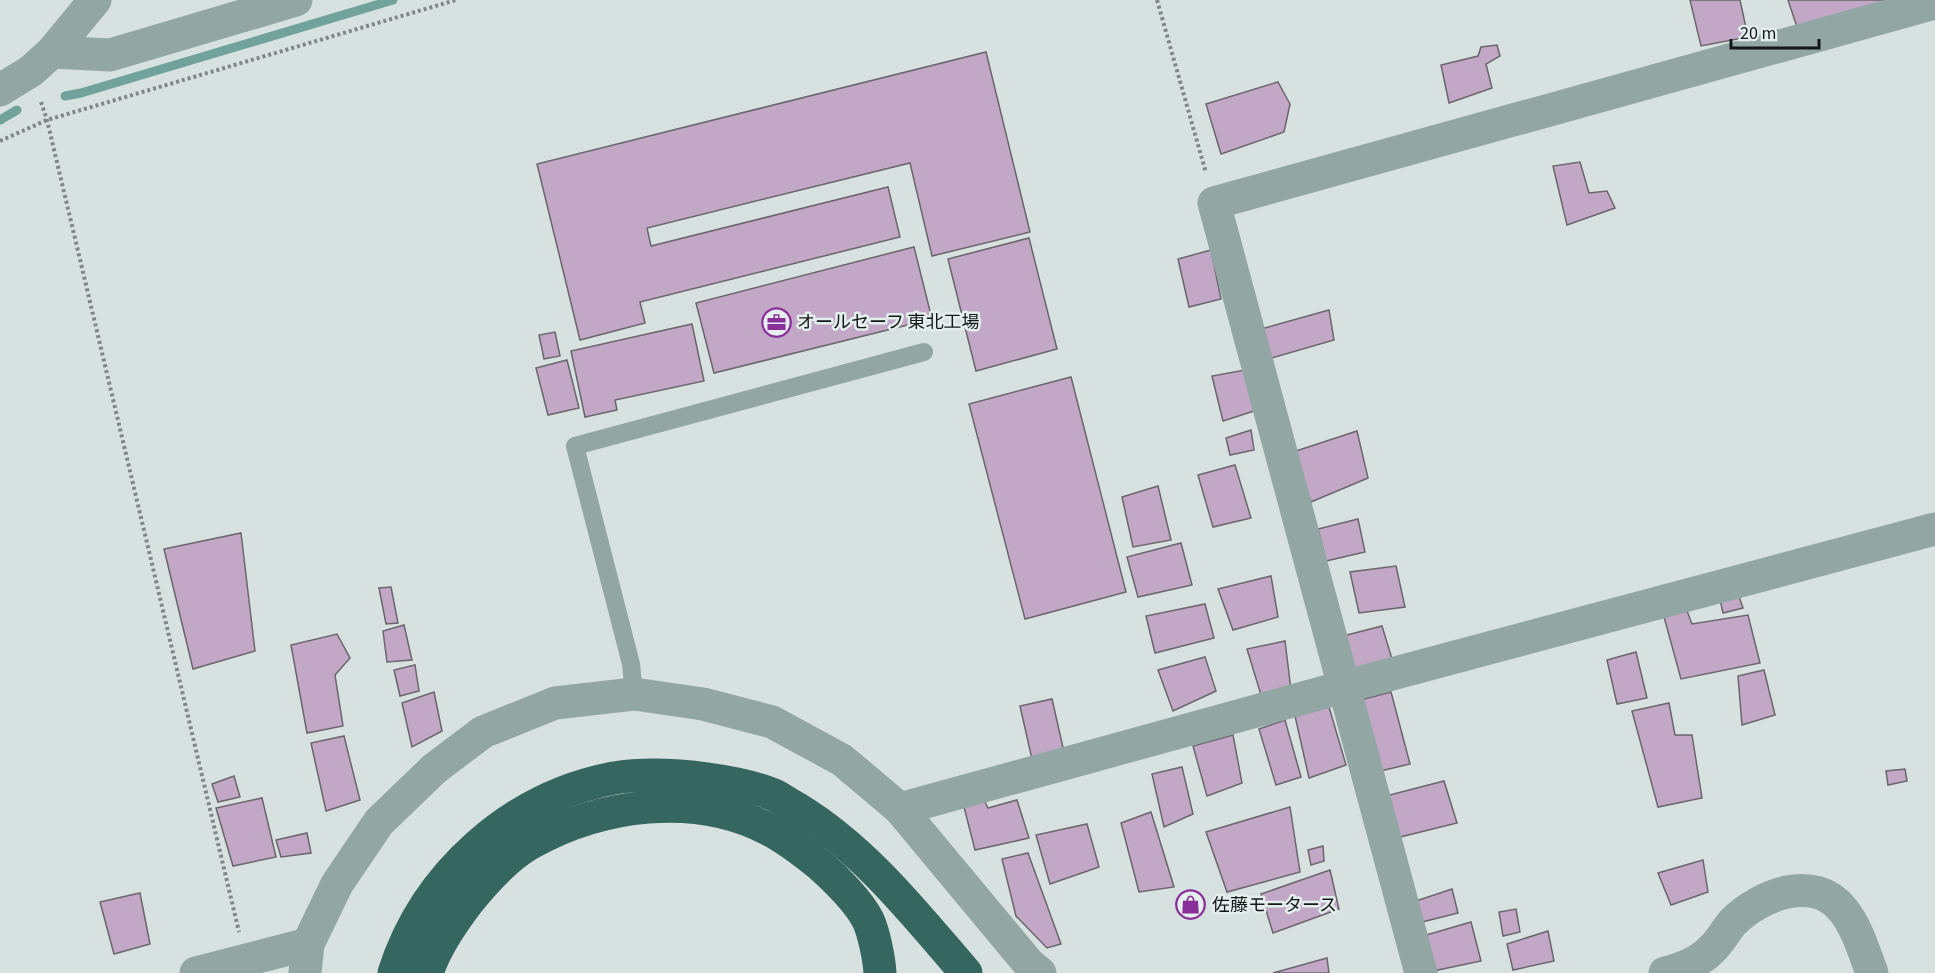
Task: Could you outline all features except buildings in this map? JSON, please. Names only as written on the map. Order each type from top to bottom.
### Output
[{"type":"highway","points":[[394,973],[416,919],[444,880],[479,844],[520,814],[562,793],[614,778],[665,775],[725,782],[774,795],[829,830],[886,881],[966,973]]},
{"type":"highway","points":[[427,973],[431,961],[457,916],[486,879],[529,844],[581,820],[636,808],[679,806],[724,813],[767,828],[805,852],[837,880],[868,920],[880,973]]},
{"type":"street","points":[[0,90],[41,62],[95,0]]},
{"type":"street","points":[[41,62],[110,55],[296,0]]},
{"type":"street","points":[[1421,973],[1214,203],[1935,3]]},
{"type":"street","points":[[900,809],[1343,687],[1935,529]]},
{"type":"street","points":[[196,973],[246,962],[307,959],[337,884],[379,822],[434,769],[483,732],[555,703],[634,694],[703,704],[772,722],[842,760],[900,809],[1029,964],[1040,973]]},
{"type":"street","points":[[1665,973],[1695,962],[1712,950],[1733,922],[1760,901],[1787,891],[1809,890],[1827,896],[1843,910],[1860,941],[1872,973]]},
{"type":"lane","points":[[634,694],[631,664],[575,446],[924,352]]},
{"type":"path","points":[[0,141],[47,120],[456,0]]},
{"type":"path","points":[[1157,0],[1214,203]]},
{"type":"path","points":[[41,62],[47,120],[246,962]]},
{"type":"waterway","points":[[65,96],[393,0]]},
{"type":"waterway","points":[[0,120],[17,110]]},
{"type":"place","name":"オールセーフ 東北工場","points":[[776,322]]},
{"type":"place","name":"佐藤モータース","points":[[1191,905]]}]
